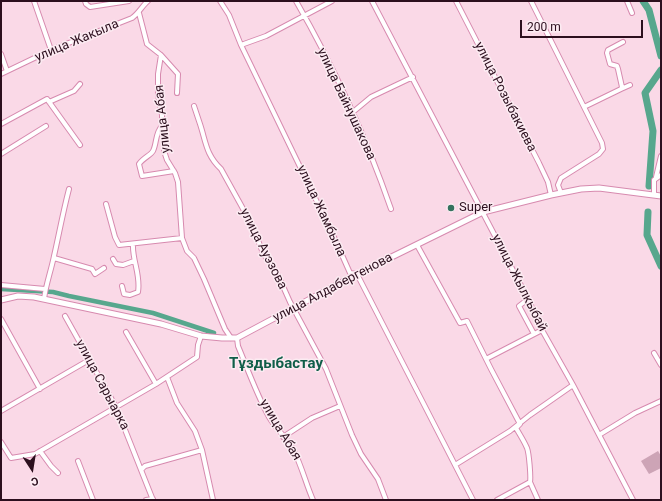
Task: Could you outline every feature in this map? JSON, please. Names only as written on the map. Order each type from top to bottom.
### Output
[{"type":"main road","name":"улица Алдабергенова","points":[[234,338],[293,309],[357,274],[483,212],[581,189],[599,188],[661,196]]},
{"type":"main road","points":[[1,300],[18,296],[34,297],[161,324],[201,336],[234,338]]},
{"type":"street","points":[[34,1],[51,50]]},
{"type":"street","points":[[85,1],[90,7],[129,1]]},
{"type":"street","points":[[148,1],[142,3],[139,13],[147,44],[161,55],[178,74],[177,93]]},
{"type":"street","name":"улица Жамбыла","points":[[220,1],[229,15],[241,45],[350,273],[357,274],[473,500]]},
{"type":"street","name":"улица Байнушакова","points":[[296,1],[353,112],[375,164],[390,209]]},
{"type":"street","points":[[241,45],[266,36],[332,1]]},
{"type":"street","name":"улица Жылкыбай","points":[[372,1],[528,299],[542,330],[633,500]]},
{"type":"street","name":"улица Розыбакиева","points":[[456,1],[539,163],[548,182],[551,195]]},
{"type":"street","points":[[532,1],[602,143],[603,149],[599,154],[561,178],[558,185],[561,193]]},
{"type":"street","points":[[628,1],[632,13]]},
{"type":"street","name":"улица Жакыла","points":[[1,74],[51,50],[132,18],[139,13]]},
{"type":"street","points":[[621,89],[622,87],[617,66],[610,64],[607,53],[608,50],[623,42]]},
{"type":"street","points":[[1,54],[3,65],[7,71]]},
{"type":"street","name":"улица Абая","points":[[161,55],[158,74],[158,95],[164,133],[164,151],[178,182],[182,238],[187,251],[194,258],[204,279],[225,329],[234,338],[238,346],[270,417],[293,449],[300,463],[313,500]]},
{"type":"street","points":[[353,112],[371,97],[413,77]]},
{"type":"street","points":[[49,102],[74,91],[80,84]]},
{"type":"street","points":[[584,107],[630,85]]},
{"type":"street","points":[[1,124],[47,99],[80,145]]},
{"type":"street","name":"улица Ауэзова","points":[[194,106],[201,125],[207,149],[215,164],[221,169],[252,226],[263,253],[278,276],[293,309],[326,369],[361,454],[378,479],[386,500]]},
{"type":"street","points":[[1,154],[46,126]]},
{"type":"street","points":[[162,126],[157,134],[154,151],[151,155],[142,159],[139,164],[140,172],[142,176],[174,171]]},
{"type":"street","points":[[654,195],[654,181],[661,156]]},
{"type":"street","points":[[656,177],[661,175]]},
{"type":"street","points":[[44,299],[45,289],[54,258],[61,219],[69,189]]},
{"type":"street","points":[[106,204],[115,237],[119,245],[182,238]]},
{"type":"street","points":[[122,286],[124,294],[130,296],[138,292],[138,273],[134,261],[132,244]]},
{"type":"street","points":[[417,245],[460,323],[467,321],[520,424]]},
{"type":"street","points":[[54,258],[92,269],[94,274],[104,268]]},
{"type":"street","points":[[113,259],[116,264],[123,265],[134,261]]},
{"type":"street","points":[[1,285],[45,289]]},
{"type":"street","points":[[528,299],[519,306],[534,334]]},
{"type":"street","name":"улица Сарыарка","points":[[65,316],[116,407],[142,469],[153,500]]},
{"type":"street","points":[[1,319],[40,389]]},
{"type":"street","points":[[486,359],[542,330]]},
{"type":"street","points":[[126,332],[156,384]]},
{"type":"street","points":[[1,442],[11,458],[34,454],[40,451],[156,384],[197,357],[198,345],[201,336]]},
{"type":"street","points":[[654,353],[661,365]]},
{"type":"street","points":[[1,411],[89,360]]},
{"type":"street","points":[[167,377],[177,403],[195,431],[202,450],[213,499]]},
{"type":"street","points":[[538,500],[530,482],[531,477],[527,450],[516,428],[530,415],[573,386]]},
{"type":"street","points":[[599,434],[635,413],[661,401]]},
{"type":"street","points":[[284,437],[312,418],[340,406]]},
{"type":"street","points":[[455,465],[520,424]]},
{"type":"street","points":[[142,469],[145,466],[202,450]]},
{"type":"street","points":[[40,451],[50,466],[58,473]]},
{"type":"street","points":[[78,461],[92,500]]},
{"type":"street","points":[[497,500],[530,482]]},
{"type":"street","points":[[146,500],[153,500]]},
{"type":"shaded area","points":[[658,451],[661,456],[661,468],[649,474],[641,461]]},
{"type":"waterway","points":[[643,1],[649,10],[661,56]]},
{"type":"waterway","points":[[649,186],[653,131],[645,93],[661,70]]},
{"type":"waterway","points":[[648,212],[647,235],[661,266]]},
{"type":"waterway","points":[[1,289],[53,292],[153,313],[214,333]]},
{"type":"place","name":"Super","points":[[451,208]]},
{"type":"district","name":"Тұздыбастау","points":[[276,364]]}]
